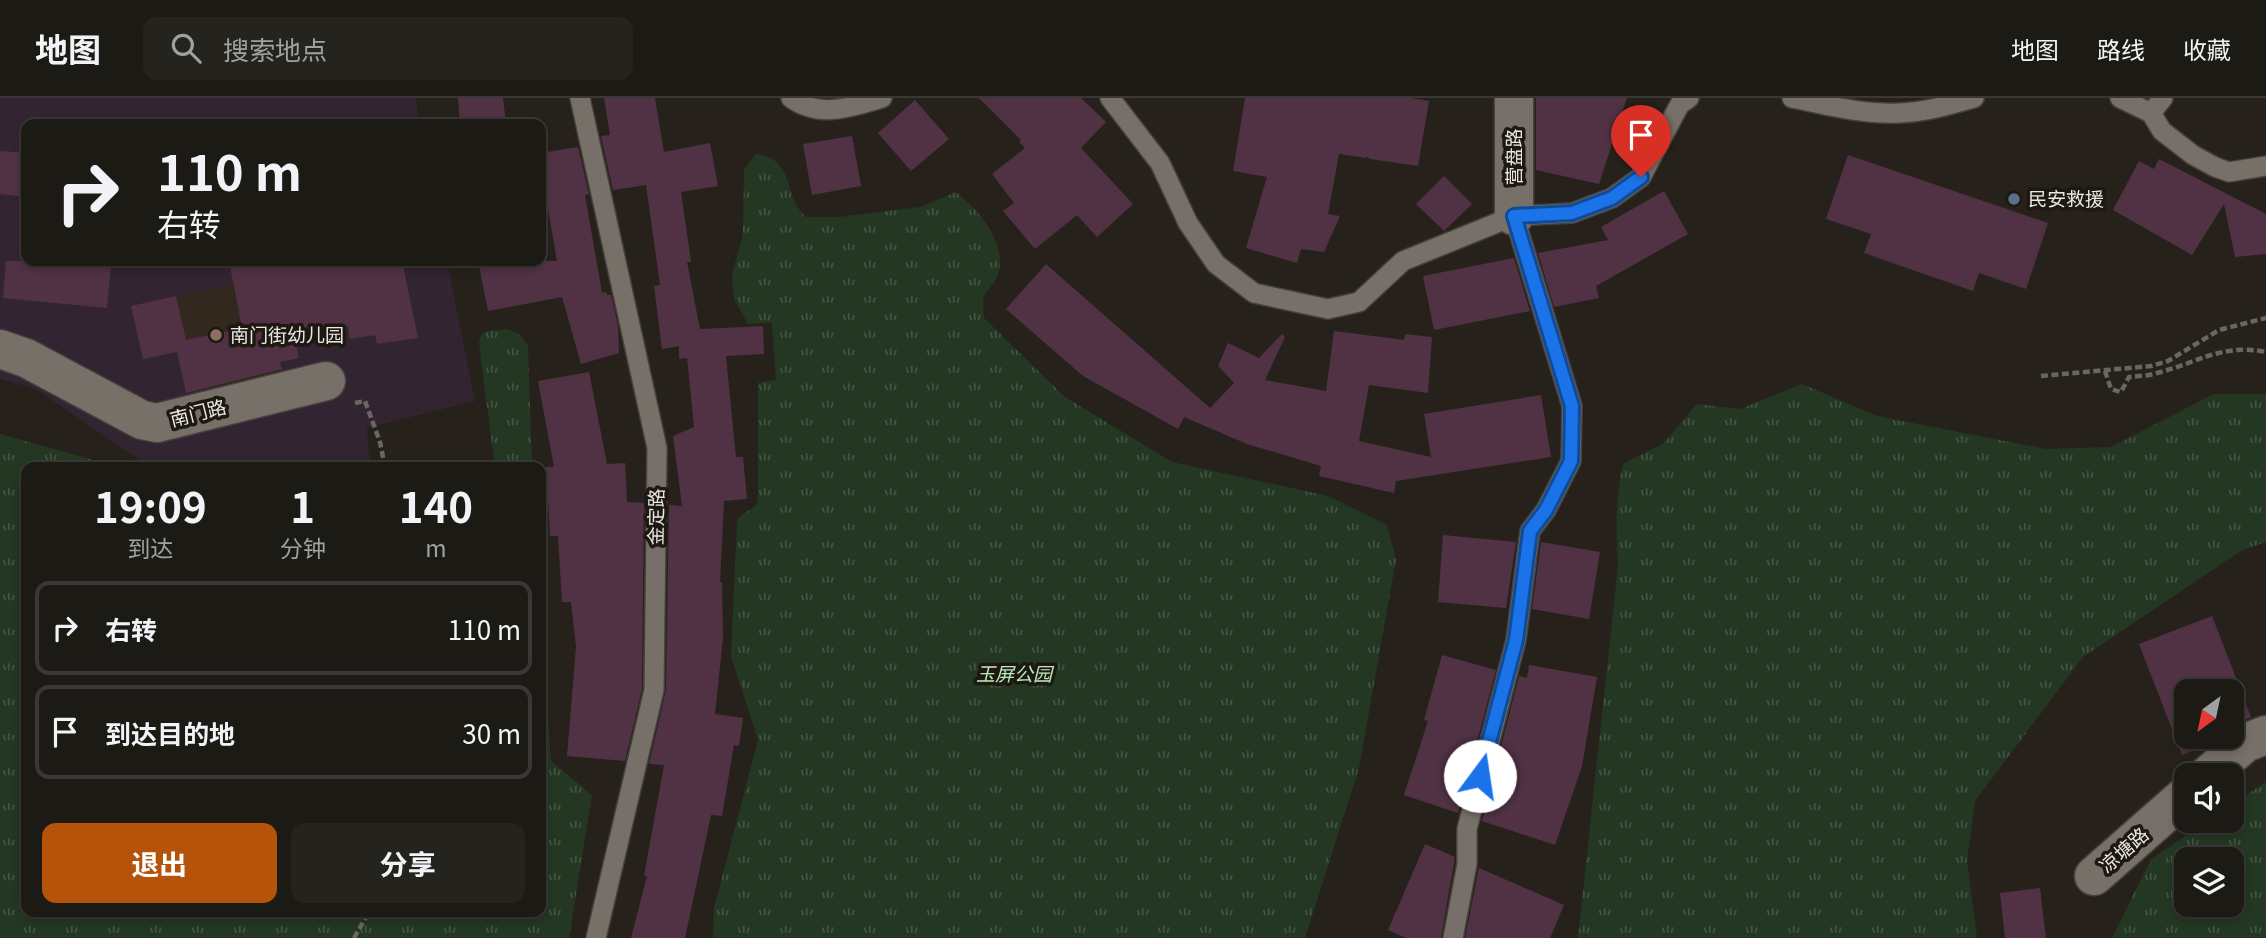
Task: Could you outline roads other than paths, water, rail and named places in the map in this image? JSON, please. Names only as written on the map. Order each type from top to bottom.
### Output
[{"type":"street","name":"营盘路","points":[[1514,98],[1514,216]]},
{"type":"street","name":"南门路","points":[[0,349],[26,358],[142,420],[157,423],[326,382]]},
{"type":"street","points":[[2222,763],[2245,743],[2266,735]]},
{"type":"street","name":"凉塘路","points":[[2094,877],[2174,806]]},
{"type":"lane","name":"金定路","points":[[580,98],[657,448],[654,690],[596,938]]},
{"type":"lane","points":[[791,98],[803,106],[835,111],[882,98]]},
{"type":"lane","points":[[1110,98],[1160,163],[1188,223],[1216,264],[1254,293],[1328,309],[1359,302],[1403,261],[1514,216],[1572,213],[1612,198],[1641,177],[1680,104],[1689,98]]},
{"type":"lane","points":[[1792,98],[1853,110],[1899,113],[1937,108],[1974,98]]},
{"type":"lane","points":[[2120,98],[2157,106],[2161,131],[2193,155],[2215,167],[2229,172],[2266,166]]},
{"type":"lane","points":[[1453,938],[1467,864],[1467,829],[1516,640],[1530,531],[1546,510],[1571,461],[1572,406],[1514,216]]},
{"type":"place","name":"民安救援","points":[[2014,199]]},
{"type":"place","name":"南门街幼儿园","points":[[216,335]]},
{"type":"park label","name":"玉屏公园","points":[[1014,674]]}]
